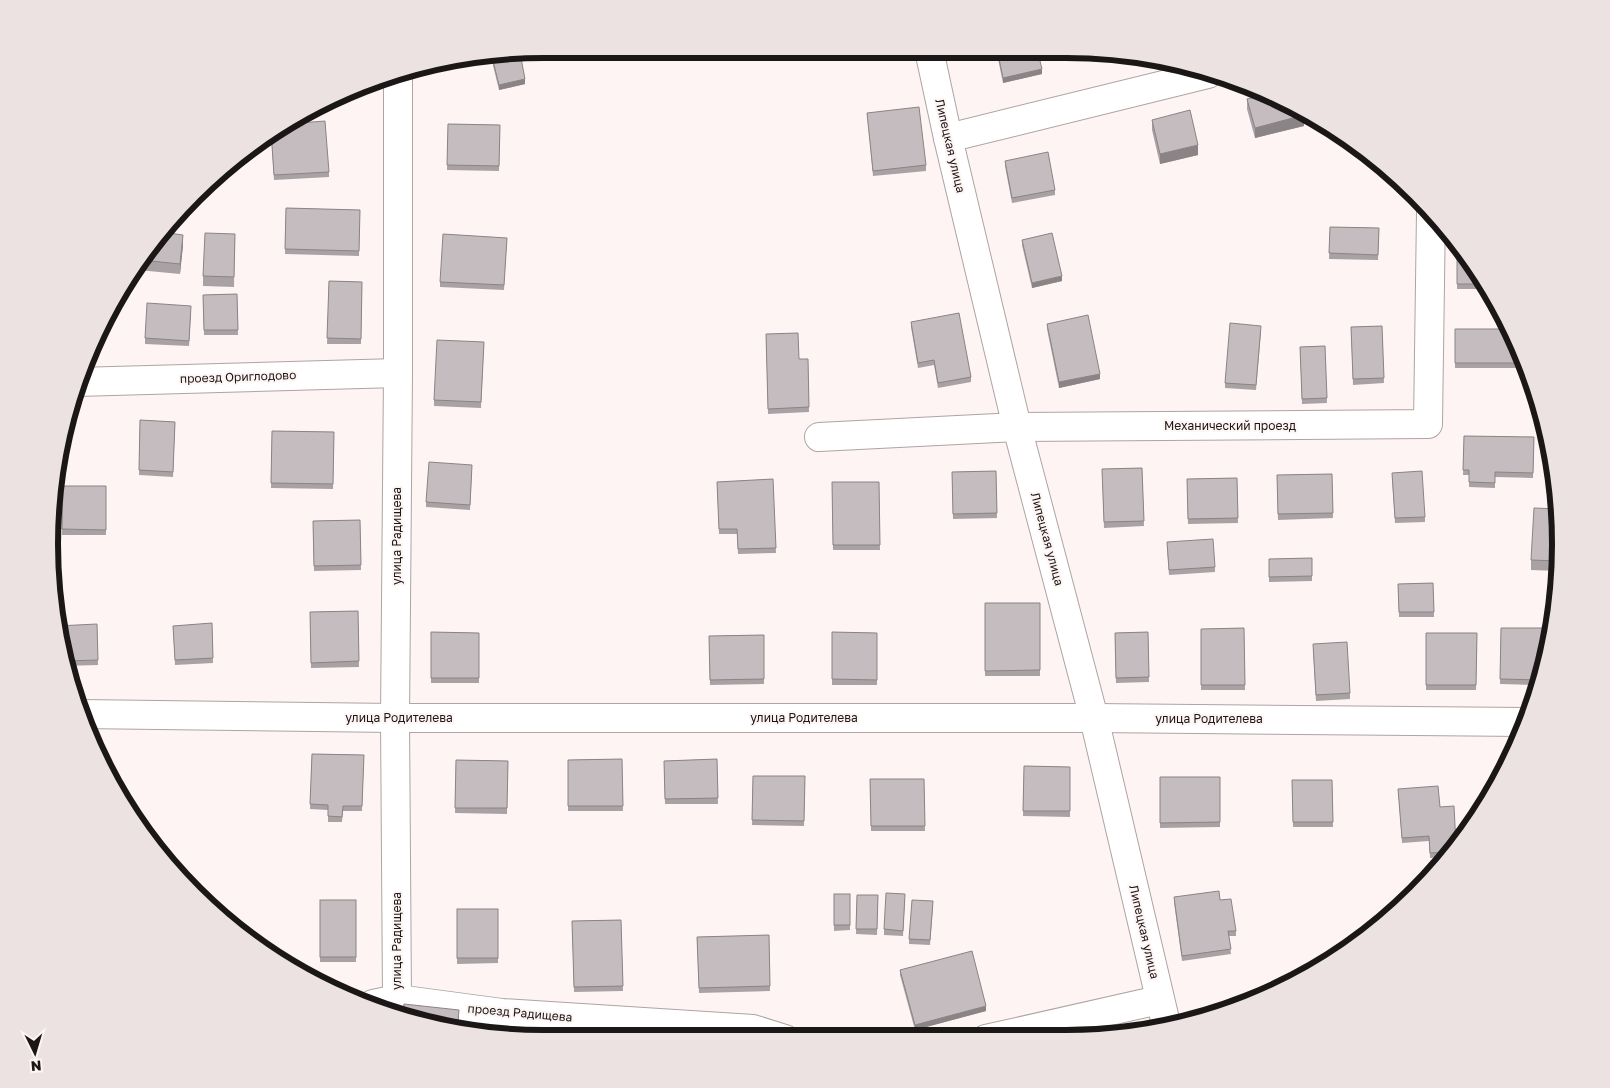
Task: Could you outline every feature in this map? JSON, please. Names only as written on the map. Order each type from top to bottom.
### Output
[{"type":"street","name":"Липецкая улица","points":[[931,58],[1017,427],[1094,718],[1165,1020]]},
{"type":"street","points":[[948,138],[1199,76]]},
{"type":"street","name":"улица Радищева","points":[[385,1002],[395,718],[398,80]]},
{"type":"street","name":"Механический проезд","points":[[819,438],[1017,427],[1428,424],[1431,222]]},
{"type":"street","name":"проезд Ориглодово","points":[[85,382],[398,373]]},
{"type":"street","name":"улица Родителева","points":[[89,714],[395,718],[1094,718],[1518,722]]},
{"type":"street","points":[[1026,1030],[1159,1000]]},
{"type":"street","name":"проезд Радищева","points":[[385,1002],[503,1024],[753,1028],[759,1030]]},
{"type":"building","points":[[999,58],[1039,58],[1042,69],[1003,78]]},
{"type":"building","points":[[521,59],[525,79],[499,85],[493,61]]},
{"type":"building","points":[[1256,97],[1297,117],[1255,128],[1247,99]]},
{"type":"building","points":[[919,107],[926,165],[873,171],[867,113]]},
{"type":"building","points":[[1190,110],[1198,145],[1160,154],[1152,120]]},
{"type":"building","points":[[325,121],[329,172],[274,175],[272,141],[301,123]]},
{"type":"building","points":[[448,124],[500,125],[499,166],[447,165]]},
{"type":"building","points":[[1048,152],[1055,190],[1012,198],[1005,161]]},
{"type":"building","points":[[286,208],[360,210],[359,251],[285,249]]},
{"type":"building","points":[[1330,227],[1379,228],[1378,255],[1329,253]]},
{"type":"building","points":[[170,233],[183,235],[180,264],[149,261]]},
{"type":"building","points":[[205,233],[235,234],[234,277],[203,276]]},
{"type":"building","points":[[1052,233],[1062,276],[1032,283],[1022,240]]},
{"type":"building","points":[[443,234],[507,238],[504,285],[440,282]]},
{"type":"building","points":[[1457,255],[1477,284],[1457,284]]},
{"type":"building","points":[[329,281],[362,282],[361,339],[327,338]]},
{"type":"building","points":[[237,294],[238,330],[204,330],[203,295]]},
{"type":"building","points":[[147,303],[191,306],[189,341],[145,338]]},
{"type":"building","points":[[959,313],[971,377],[938,383],[934,360],[918,363],[911,322]]},
{"type":"building","points":[[1088,315],[1100,374],[1059,382],[1047,324]]},
{"type":"building","points":[[1230,323],[1261,326],[1256,385],[1225,383]]},
{"type":"building","points":[[1382,326],[1384,378],[1353,379],[1351,327]]},
{"type":"building","points":[[1455,329],[1502,329],[1517,363],[1455,363]]},
{"type":"building","points":[[798,333],[799,359],[808,359],[809,407],[768,409],[766,334]]},
{"type":"building","points":[[437,340],[484,342],[481,402],[434,400]]},
{"type":"building","points":[[1325,346],[1327,398],[1302,399],[1300,347]]},
{"type":"building","points":[[140,420],[175,422],[173,472],[139,470]]},
{"type":"building","points":[[272,431],[334,432],[333,484],[271,483]]},
{"type":"building","points":[[1464,436],[1534,437],[1533,473],[1495,472],[1495,483],[1469,482],[1469,470],[1463,470]]},
{"type":"building","points":[[429,462],[472,465],[470,505],[426,502]]},
{"type":"building","points":[[1142,468],[1144,521],[1104,522],[1102,469]]},
{"type":"building","points":[[996,471],[997,513],[953,514],[952,472]]},
{"type":"building","points":[[1422,471],[1425,517],[1395,518],[1392,473]]},
{"type":"building","points":[[1332,474],[1333,513],[1278,514],[1277,475]]},
{"type":"building","points":[[1237,478],[1238,518],[1188,519],[1187,479]]},
{"type":"building","points":[[773,479],[776,548],[738,549],[737,529],[719,529],[717,482]]},
{"type":"building","points":[[832,482],[879,482],[880,545],[833,545]]},
{"type":"building","points":[[63,486],[106,486],[106,530],[62,529]]},
{"type":"building","points":[[1534,508],[1551,509],[1551,561],[1531,560]]},
{"type":"building","points":[[360,520],[361,565],[314,566],[313,521]]},
{"type":"building","points":[[1213,539],[1215,567],[1169,570],[1167,542]]},
{"type":"building","points":[[1312,558],[1312,576],[1269,577],[1269,559]]},
{"type":"building","points":[[1433,583],[1434,612],[1399,612],[1398,584]]},
{"type":"building","points":[[985,603],[1040,603],[1040,670],[985,671]]},
{"type":"building","points":[[358,611],[359,661],[311,663],[310,612]]},
{"type":"building","points":[[212,623],[213,658],[175,660],[173,626]]},
{"type":"building","points":[[97,624],[98,660],[72,661],[65,626]]},
{"type":"building","points":[[1244,628],[1245,685],[1201,685],[1201,629]]},
{"type":"building","points":[[1501,628],[1545,628],[1533,680],[1500,679]]},
{"type":"building","points":[[431,632],[479,633],[479,678],[431,678]]},
{"type":"building","points":[[832,632],[877,633],[877,680],[832,679]]},
{"type":"building","points":[[1148,632],[1149,677],[1116,678],[1115,633]]},
{"type":"building","points":[[1426,633],[1477,633],[1476,685],[1426,685]]},
{"type":"building","points":[[764,635],[764,679],[710,680],[709,636]]},
{"type":"building","points":[[1347,642],[1350,693],[1316,695],[1313,644]]},
{"type":"building","points":[[312,754],[364,755],[362,806],[343,806],[342,817],[328,816],[328,805],[310,804]]},
{"type":"building","points":[[622,759],[623,806],[568,806],[568,760]]},
{"type":"building","points":[[717,759],[718,798],[665,799],[664,761]]},
{"type":"building","points":[[456,760],[508,761],[507,808],[455,808]]},
{"type":"building","points":[[1024,766],[1070,767],[1070,811],[1023,811]]},
{"type":"building","points":[[753,776],[805,776],[804,821],[752,820]]},
{"type":"building","points":[[1160,777],[1220,777],[1220,822],[1160,823]]},
{"type":"building","points":[[870,779],[924,779],[925,826],[871,826]]},
{"type":"building","points":[[1292,780],[1332,780],[1333,822],[1293,822]]},
{"type":"building","points":[[1438,786],[1440,807],[1454,806],[1455,835],[1442,852],[1430,853],[1429,836],[1402,838],[1398,789]]},
{"type":"building","points":[[1219,891],[1220,900],[1231,899],[1236,931],[1228,931],[1231,949],[1182,956],[1174,897]]},
{"type":"building","points":[[886,893],[905,894],[903,931],[884,929]]},
{"type":"building","points":[[834,894],[850,894],[850,925],[834,925]]},
{"type":"building","points":[[857,895],[878,895],[877,929],[856,929]]},
{"type":"building","points":[[320,900],[356,900],[356,957],[320,957]]},
{"type":"building","points":[[912,900],[933,901],[930,940],[909,939]]},
{"type":"building","points":[[457,909],[498,909],[498,958],[457,958]]},
{"type":"building","points":[[621,920],[623,986],[574,987],[572,921]]},
{"type":"building","points":[[769,935],[770,986],[699,988],[697,937]]},
{"type":"building","points":[[972,951],[986,1006],[915,1025],[900,970]]},
{"type":"building","points":[[404,1004],[459,1010],[458,1022],[418,1014],[403,1009]]}]
